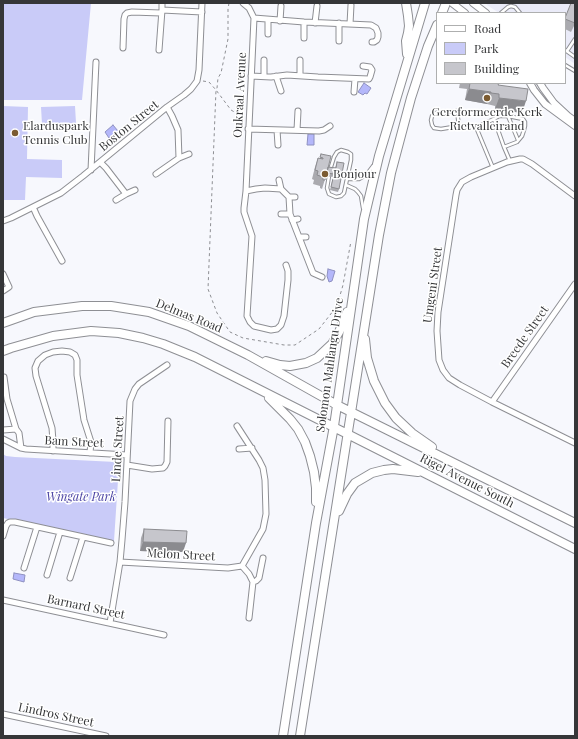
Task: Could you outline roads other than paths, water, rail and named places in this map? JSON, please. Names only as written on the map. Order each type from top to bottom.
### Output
[{"type":"main road","points":[[406,3],[409,26],[406,40],[408,59]]},
{"type":"main road","name":"Solomon Mahlangu Drive","points":[[283,736],[316,523],[334,426],[364,218],[379,156],[425,3]]},
{"type":"main road","points":[[300,736],[379,235],[391,173],[410,98],[436,27]]},
{"type":"main road","points":[[248,355],[272,364],[290,366],[306,363],[317,358],[332,344],[339,332],[352,298]]},
{"type":"main road","name":"Delmas Road","points":[[3,323],[34,312],[82,306],[110,306],[149,312],[189,326],[248,355],[352,412]]},
{"type":"main road","points":[[364,327],[367,358],[374,380],[384,403],[396,418],[412,433],[471,472]]},
{"type":"main road","points":[[3,351],[53,336],[91,331],[119,333],[143,338],[196,357],[348,434]]},
{"type":"main road","points":[[261,391],[290,419],[298,429],[305,442],[314,472],[316,488],[316,523]]},
{"type":"main road","name":"Rigel Avenue South","points":[[352,412],[575,523]]},
{"type":"main road","name":"Rigel Avenue South","points":[[348,434],[575,549]]},
{"type":"main road","points":[[332,532],[340,506],[347,494],[355,483],[366,476],[372,473],[393,469],[426,474]]},
{"type":"street","points":[[159,50],[162,3]]},
{"type":"street","name":"Boston Street","points":[[3,221],[8,220],[60,193],[191,89],[197,81],[198,76],[202,3]]},
{"type":"street","points":[[245,3],[251,10],[254,18],[315,23],[369,24],[374,26],[377,30],[378,38],[376,41],[372,42]]},
{"type":"street","points":[[452,3],[464,12]]},
{"type":"street","points":[[473,3],[485,12]]},
{"type":"street","points":[[350,24],[351,5]]},
{"type":"street","points":[[280,21],[281,6]]},
{"type":"street","points":[[315,23],[317,6]]},
{"type":"street","points":[[123,48],[124,19],[127,13],[162,11],[202,12]]},
{"type":"street","name":"Oukraal Avenue","points":[[254,18],[244,212],[252,236],[247,316],[254,326],[272,330],[277,329],[281,325],[284,316],[288,280],[286,265]]},
{"type":"street","points":[[268,20],[268,34]]},
{"type":"street","points":[[304,22],[304,38]]},
{"type":"street","points":[[339,23],[339,41]]},
{"type":"street","points":[[264,60],[264,76]]},
{"type":"street","points":[[300,60],[300,76]]},
{"type":"street","points":[[90,170],[96,62]]},
{"type":"street","points":[[251,76],[287,75],[355,79],[370,78],[372,70],[370,67],[363,66]]},
{"type":"street","points":[[276,76],[282,91]]},
{"type":"street","points":[[354,92],[355,79]]},
{"type":"street","points":[[531,84],[545,104],[575,126]]},
{"type":"street","points":[[540,84],[554,103],[575,121]]},
{"type":"street","points":[[167,107],[178,130],[179,158]]},
{"type":"street","points":[[297,130],[298,112]]},
{"type":"street","points":[[248,129],[322,131],[330,126]]},
{"type":"street","points":[[277,130],[278,145]]},
{"type":"street","points":[[156,174],[179,158],[189,154]]},
{"type":"street","name":"Umgeni Street","points":[[574,440],[492,402],[449,378],[443,370],[439,360],[437,331],[439,305],[457,190],[462,182],[510,161],[520,159],[526,160],[532,164],[575,196]]},
{"type":"street","points":[[100,162],[126,194]]},
{"type":"street","points":[[279,180],[281,189],[289,197],[291,217],[313,273],[322,277]]},
{"type":"street","points":[[246,191],[265,188],[281,189]]},
{"type":"street","points":[[116,200],[135,190]]},
{"type":"street","points":[[289,197],[295,197]]},
{"type":"street","points":[[33,207],[62,261]]},
{"type":"street","points":[[281,214],[298,219]]},
{"type":"street","points":[[299,237],[306,237]]},
{"type":"street","points":[[3,274],[10,287],[3,291]]},
{"type":"street","name":"Breede Street","points":[[492,402],[575,284]]},
{"type":"street","points":[[53,451],[52,428],[36,376],[35,368],[38,360],[53,352],[62,351],[70,352],[75,355],[77,360],[78,383],[84,420],[91,442],[90,453]]},
{"type":"street","name":"Linde Street","points":[[110,622],[120,562],[130,407],[133,394],[139,384],[167,365]]},
{"type":"street","points":[[4,376],[5,398],[16,429],[19,433],[21,448]]},
{"type":"street","points":[[127,465],[152,469],[163,468],[165,466],[167,462],[168,421]]},
{"type":"street","points":[[237,426],[259,460],[265,476],[266,514],[262,533],[242,566],[249,574],[253,582],[249,618]]},
{"type":"street","points":[[3,430],[16,429]]},
{"type":"street","points":[[3,439],[21,448]]},
{"type":"street","name":"Bam Street","points":[[21,448],[127,454]]},
{"type":"street","points":[[239,449],[252,448]]},
{"type":"street","points":[[3,536],[6,526],[10,522],[15,522],[111,543]]},
{"type":"street","points":[[24,568],[37,527]]},
{"type":"street","points":[[47,574],[60,532]]},
{"type":"street","points":[[70,578],[83,537]]},
{"type":"street","points":[[253,582],[259,578],[263,558]]},
{"type":"street","name":"Melon Street","points":[[120,562],[228,568],[242,566]]},
{"type":"street","name":"Barnard Street","points":[[3,600],[110,622],[164,635]]},
{"type":"street","name":"Lindros Street","points":[[3,714],[106,736]]},
{"type":"street","points":[[70,729],[70,736]]},
{"type":"lane","points":[[502,12],[511,6],[516,8],[519,12]]},
{"type":"lane","points":[[575,39],[566,51],[575,57]]},
{"type":"lane","points":[[566,66],[575,71]]},
{"type":"lane","points":[[459,126],[457,111],[436,113],[432,116],[432,125],[437,129],[459,126],[473,128],[499,116],[522,118],[525,122],[524,130],[517,142],[504,147]]},
{"type":"lane","points":[[508,116],[518,140]]},
{"type":"lane","points":[[494,119],[510,161]]},
{"type":"lane","points":[[476,127],[493,168]]},
{"type":"lane","points":[[329,176],[327,188],[328,192],[336,197],[344,194],[352,157],[351,154],[341,150],[337,152],[330,170]]},
{"type":"lane","points":[[347,179],[359,180],[370,170],[379,156]]},
{"type":"lane","points":[[346,185],[355,189],[361,196],[364,218]]},
{"type":"place","name":"Gereformeerde Kerk Rietvalleirand","points":[[487,98]]},
{"type":"place","name":"Elarduspark Tennis Club","points":[[15,133]]},
{"type":"place","name":"Bonjour","points":[[325,174]]},
{"type":"park label","name":"Wingate Park","points":[[81,497]]}]
